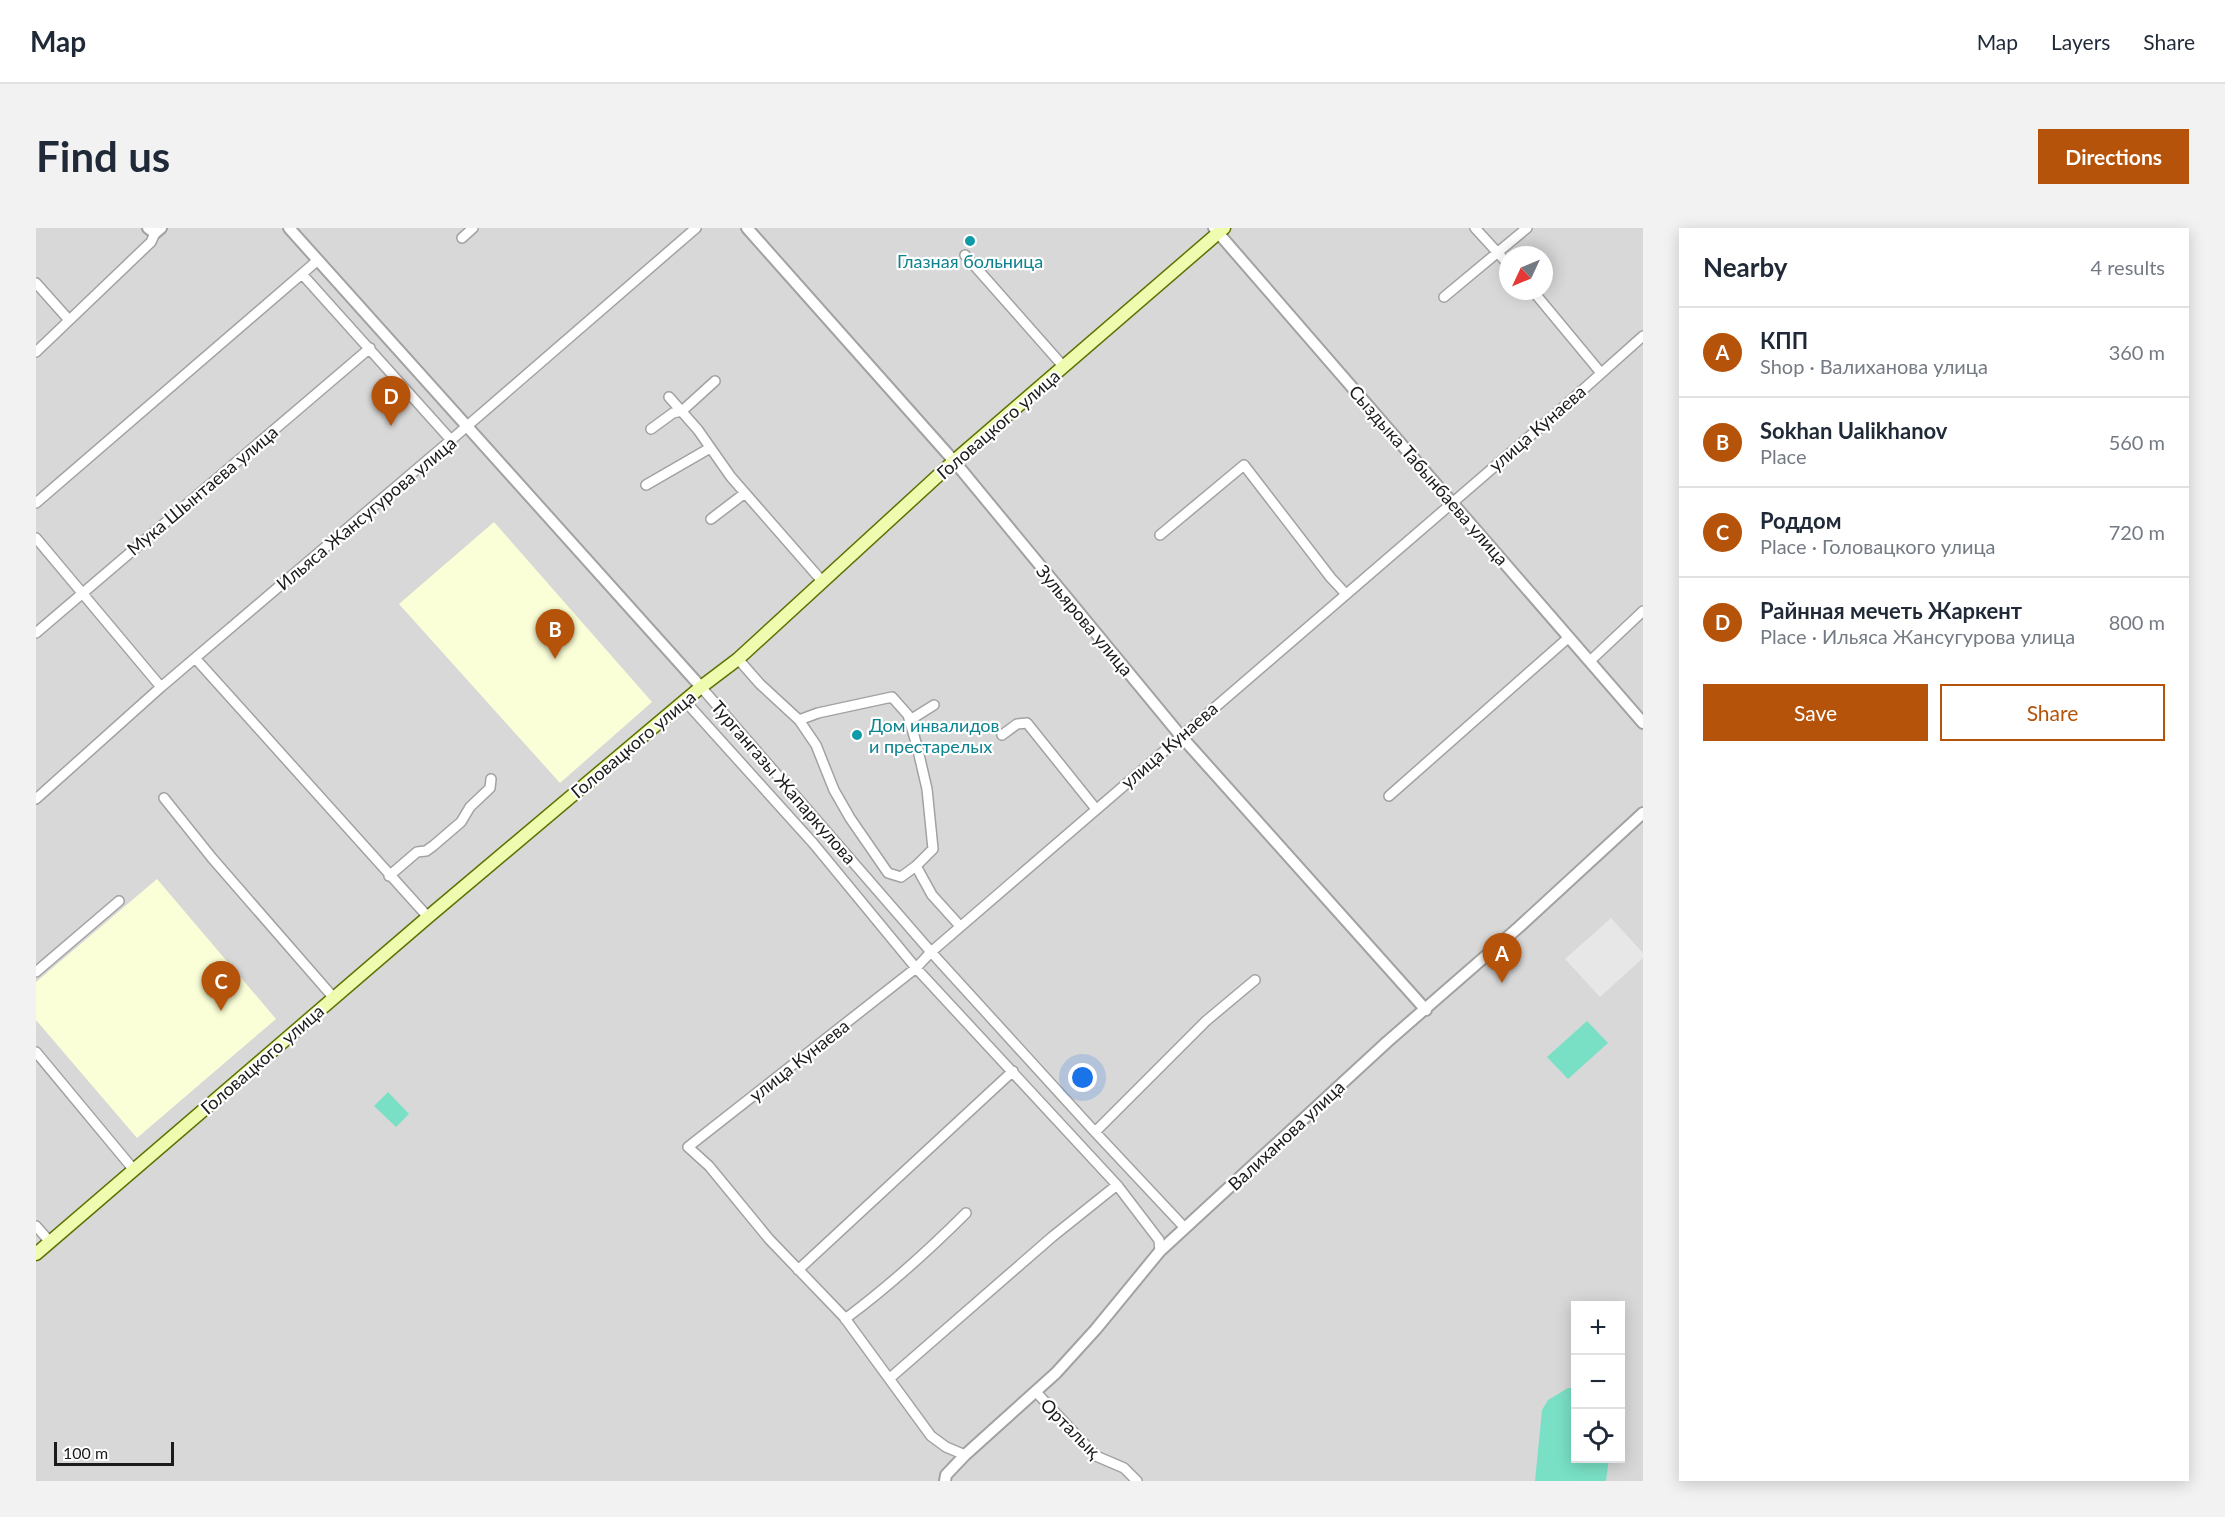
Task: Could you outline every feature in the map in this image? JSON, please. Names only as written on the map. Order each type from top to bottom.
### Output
[{"type":"main road","name":"Головацкого улица","points":[[36,1254],[428,917],[738,658],[954,461],[1219,230]]},
{"type":"street","name":"Тургангазы Жапаркулова","points":[[288,228],[701,687],[931,951],[1185,1228]]},
{"type":"street","points":[[462,238],[472,228]]},
{"type":"street","name":"Ильяса Жансугурова улица","points":[[36,799],[161,687],[466,428],[696,228]]},
{"type":"street","name":"Зульярова улица","points":[[747,228],[954,461],[1180,735],[1426,1010]]},
{"type":"street","points":[[1475,228],[1497,252]]},
{"type":"street","points":[[1444,297],[1527,228]]},
{"type":"street","points":[[36,352],[150,242],[155,230]]},
{"type":"street","name":"Сыздыка Табынбаева улица","points":[[1219,230],[1643,723]]},
{"type":"street","points":[[965,255],[1063,366]]},
{"type":"street","points":[[36,503],[318,260]]},
{"type":"street","points":[[302,274],[451,440]]},
{"type":"street","points":[[36,283],[69,320]]},
{"type":"street","points":[[1540,300],[1601,373]]},
{"type":"street","name":"улица Кунаева","points":[[798,1270],[709,1166],[688,1148],[916,968],[931,951],[1643,336]]},
{"type":"street","name":"Мука Шынтаева улица","points":[[36,633],[370,348]]},
{"type":"street","points":[[651,429],[673,413],[682,411],[715,381]]},
{"type":"street","points":[[669,397],[698,430],[745,493],[822,581]]},
{"type":"street","points":[[646,485],[710,448]]},
{"type":"street","points":[[1160,535],[1244,465],[1331,578],[1346,594]]},
{"type":"street","points":[[711,519],[745,493]]},
{"type":"street","points":[[36,538],[161,687]]},
{"type":"street","points":[[1590,661],[1643,611]]},
{"type":"street","points":[[1389,796],[1568,638]]},
{"type":"street","points":[[195,658],[428,917]]},
{"type":"street","points":[[738,658],[760,684],[799,720],[816,745],[834,790],[877,858],[888,873],[901,877],[933,849],[927,789],[908,715],[892,698],[818,713],[799,720]]},
{"type":"street","name":"Тургангазы Жапаркулова","points":[[685,701],[813,843],[916,968],[1117,1185],[1159,1240],[1160,1251]]},
{"type":"street","points":[[910,720],[934,705]]},
{"type":"street","points":[[1002,735],[1017,724],[1027,723],[1096,808]]},
{"type":"street","points":[[389,876],[417,852],[426,851],[461,822],[470,807],[490,788],[491,779]]},
{"type":"street","points":[[164,798],[251,904],[333,998]]},
{"type":"street","name":"Валиханова улица","points":[[943,1479],[964,1455],[1036,1392],[1096,1329],[1160,1251],[1387,1042],[1426,1010],[1643,813]]},
{"type":"street","points":[[916,866],[932,895],[960,926]]},
{"type":"street","points":[[36,972],[119,901]]},
{"type":"street","points":[[1095,1132],[1206,1021],[1255,980]]},
{"type":"street","points":[[36,1053],[134,1170]]},
{"type":"street","points":[[964,1455],[946,1447],[931,1436],[845,1319],[798,1270],[1012,1071]]},
{"type":"street","points":[[890,1378],[1052,1237],[1117,1185]]},
{"type":"street","points":[[845,1319],[877,1294],[966,1213]]},
{"type":"street","points":[[36,1226],[50,1242]]},
{"type":"street","name":"Орталық","points":[[1036,1392],[1096,1456],[1124,1468],[1137,1481]]},
{"type":"shaded area","points":[[36,228],[1643,228],[1643,1481],[36,1481]]},
{"type":"shaded area","points":[[494,522],[652,702],[560,783],[399,604]]},
{"type":"shaded area","points":[[157,879],[276,1019],[137,1138],[36,1020],[36,982]]},
{"type":"shaded area","points":[[1611,918],[1643,953],[1643,958],[1600,997],[1565,959]]},
{"type":"green space","points":[[1587,1021],[1608,1043],[1568,1079],[1547,1057]]},
{"type":"green space","points":[[388,1092],[409,1114],[396,1127],[374,1106]]},
{"type":"green space","points":[[1571,1388],[1571,1463],[1608,1463],[1606,1481],[1535,1481],[1542,1410],[1548,1400]]},
{"type":"place","name":"Глазная больница","points":[[970,241]]},
{"type":"place","name":"Райнная мечеть Жаркент","points":[[391,426]]},
{"type":"place","name":"Sokhan Ualikhanov","points":[[555,659]]},
{"type":"place","name":"Дом инвалидов и престарелых","points":[[857,735]]},
{"type":"place","name":"КПП","points":[[1502,983]]},
{"type":"place","name":"Роддом","points":[[221,1011]]}]
